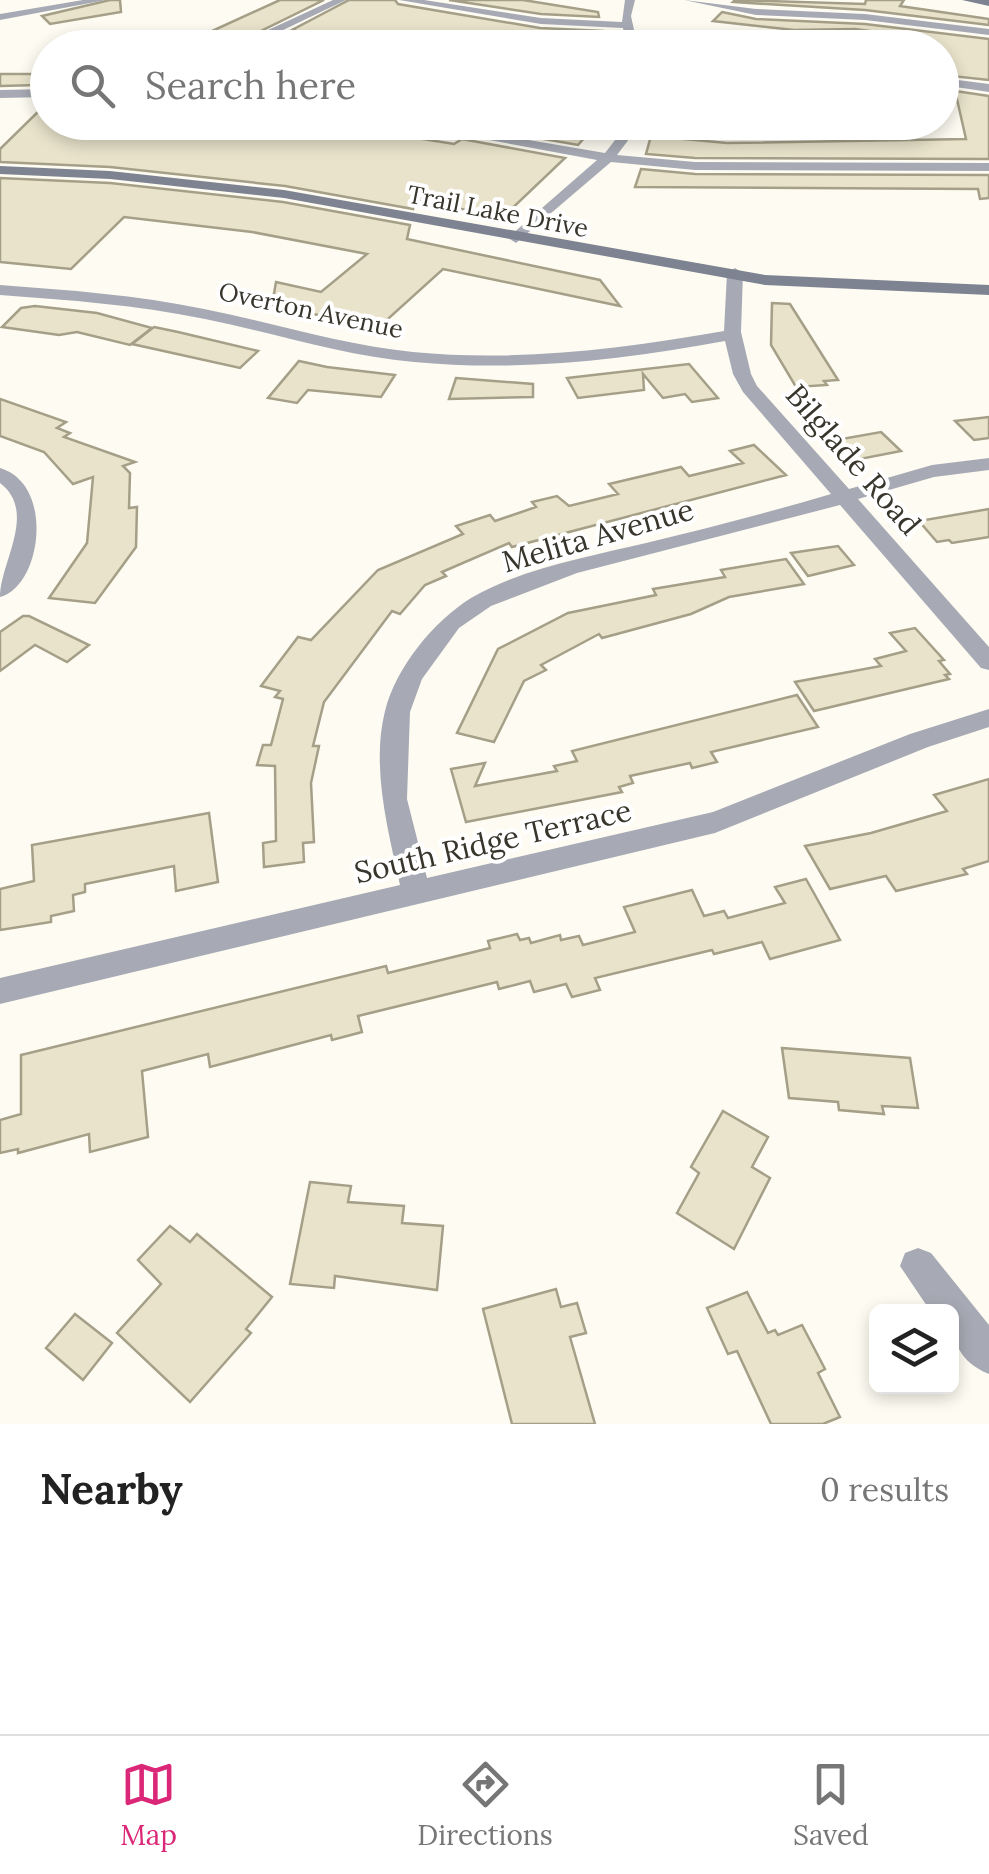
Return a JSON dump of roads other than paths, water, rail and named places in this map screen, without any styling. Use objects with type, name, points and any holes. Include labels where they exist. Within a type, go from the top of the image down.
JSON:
[{"type":"street","points":[[10,3],[6,17],[101,0]]},
{"type":"street","points":[[274,30],[341,0]]},
{"type":"street","points":[[404,0],[541,21],[628,25]]},
{"type":"street","points":[[629,30],[630,0]]},
{"type":"street","points":[[689,0],[756,12],[865,16],[989,32]]},
{"type":"street","points":[[968,0],[989,2]]},
{"type":"street","points":[[959,84],[989,88]]},
{"type":"street","points":[[0,94],[30,93]]},
{"type":"street","points":[[503,140],[608,158],[695,166],[989,167]]},
{"type":"street","points":[[516,238],[608,158],[622,140]]},
{"type":"street","name":"Trail Lake Drive","points":[[0,170],[110,175],[284,194],[516,238],[805,283],[989,290]]},
{"type":"street","name":"Bilglade Road","points":[[735,273],[730,335],[740,372],[750,388],[989,662]]},
{"type":"street","name":"Overton Avenue","points":[[0,290],[182,310],[352,348],[460,360],[577,358],[730,335]]},
{"type":"street","name":"Melita Avenue","points":[[416,893],[394,799],[397,712],[411,677],[451,623],[483,600],[570,568],[849,498],[932,470],[989,464]]},
{"type":"street","points":[[0,474],[13,480],[24,495],[28,515],[23,548],[0,590]]},
{"type":"street","name":"South Ridge Terrace","points":[[0,991],[715,822],[792,795],[908,742],[989,718]]},
{"type":"street","points":[[918,1266],[989,1355]]}]
